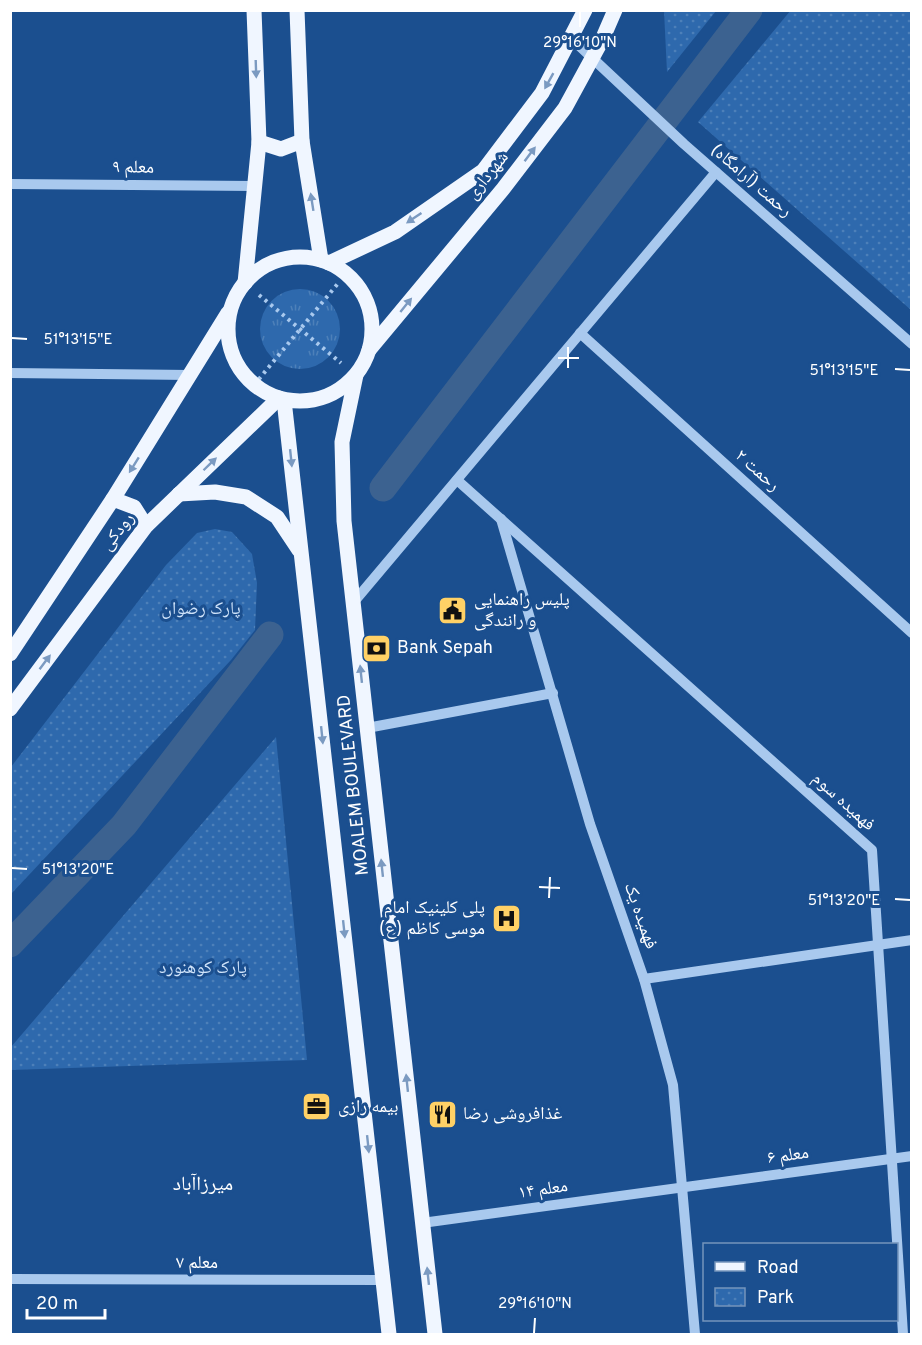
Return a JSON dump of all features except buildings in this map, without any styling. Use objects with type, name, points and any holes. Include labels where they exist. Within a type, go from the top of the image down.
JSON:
[{"type":"main road","points":[[244,283],[259,142],[254,10]]},
{"type":"main road","points":[[297,10],[302,141],[325,262]]},
{"type":"main road","name":"شهرداری","points":[[325,262],[395,231],[483,171],[542,93],[585,10]]},
{"type":"main road","name":"شهرداری","points":[[369,350],[510,180],[565,108],[615,10]]},
{"type":"main road","points":[[259,142],[281,149],[292,147],[302,141]]},
{"type":"main road","points":[[231,308],[228,329],[231,350],[240,370],[254,385],[282,399],[304,402],[324,398],[341,389],[356,375],[369,350],[372,330],[369,308],[360,290],[346,274],[325,262],[300,257],[279,260],[260,269],[244,283]]},
{"type":"main road","name":"رودکی","points":[[10,654],[113,499],[231,308],[244,283]]},
{"type":"main road","name":"MOALEM BOULEVARD","points":[[356,375],[342,442],[344,520],[435,1335]]},
{"type":"main road","name":"رودکی","points":[[10,709],[146,526],[282,399]]},
{"type":"main road","name":"MOALEM BOULEVARD","points":[[282,399],[302,554],[389,1335]]},
{"type":"main road","points":[[179,494],[215,492],[246,497],[277,517],[302,554]]},
{"type":"main road","points":[[113,499],[134,507],[146,526]]},
{"type":"street","name":"رحمت (آرامگاه)","points":[[572,39],[684,144],[912,344]]},
{"type":"street","points":[[353,603],[716,172]]},
{"type":"street","name":"معلم ۹","points":[[10,184],[254,186]]},
{"type":"street","name":"رحمت ۲","points":[[580,333],[912,633]]},
{"type":"street","points":[[10,373],[190,375]]},
{"type":"street","name":"فهمیده سوم","points":[[457,480],[872,850],[897,1243]]},
{"type":"street","name":"فهمیده یک","points":[[501,519],[590,824],[644,979],[674,1084],[695,1335]]},
{"type":"street","points":[[367,728],[553,693]]},
{"type":"street","points":[[644,979],[912,940]]},
{"type":"street","name":"معلم ۶","points":[[668,1189],[912,1156]]},
{"type":"street","name":"معلم ۱۴","points":[[422,1223],[668,1189]]},
{"type":"street","name":"فهمیده سوم","points":[[898,1255],[903,1335]]},
{"type":"street","name":"معلم ۷","points":[[10,1279],[383,1280]]},
{"type":"path","points":[[254,385],[346,274]]},
{"type":"path","points":[[244,283],[356,375]]},
{"type":"green space","points":[[791,10],[911,11],[911,310],[698,122]]},
{"type":"green space","points":[[664,11],[716,11],[667,72]]},
{"type":"green space","points":[[300,289],[315,292],[328,301],[337,314],[340,329],[337,344],[328,357],[315,366],[300,369],[285,366],[272,357],[263,344],[260,329],[263,314],[272,301],[285,292]]},
{"type":"green space","name":"پارک رضوان","points":[[215,529],[232,532],[252,554],[257,583],[255,630],[231,660],[11,894],[11,767],[166,565],[197,533]]},
{"type":"green space","name":"پارک کوهنورد","points":[[276,737],[307,1060],[11,1070],[11,1047]]},
{"type":"waterway","points":[[383,488],[749,10]]},
{"type":"waterway","points":[[10,944],[124,825],[270,635]]},
{"type":"place","name":"پلیس راهنمایی و رانندگی","points":[[453,610]]},
{"type":"place","name":"Bank Sepah","points":[[376,648]]},
{"type":"place","name":"پلی کلینیک امام موسی کاظم (ع)","points":[[506,918]]},
{"type":"place","name":"بیمه رازی","points":[[317,1107]]},
{"type":"place","name":"غذافروشی رضا","points":[[442,1114]]},
{"type":"district","name":"میرزاآباد","points":[[203,1185]]}]
